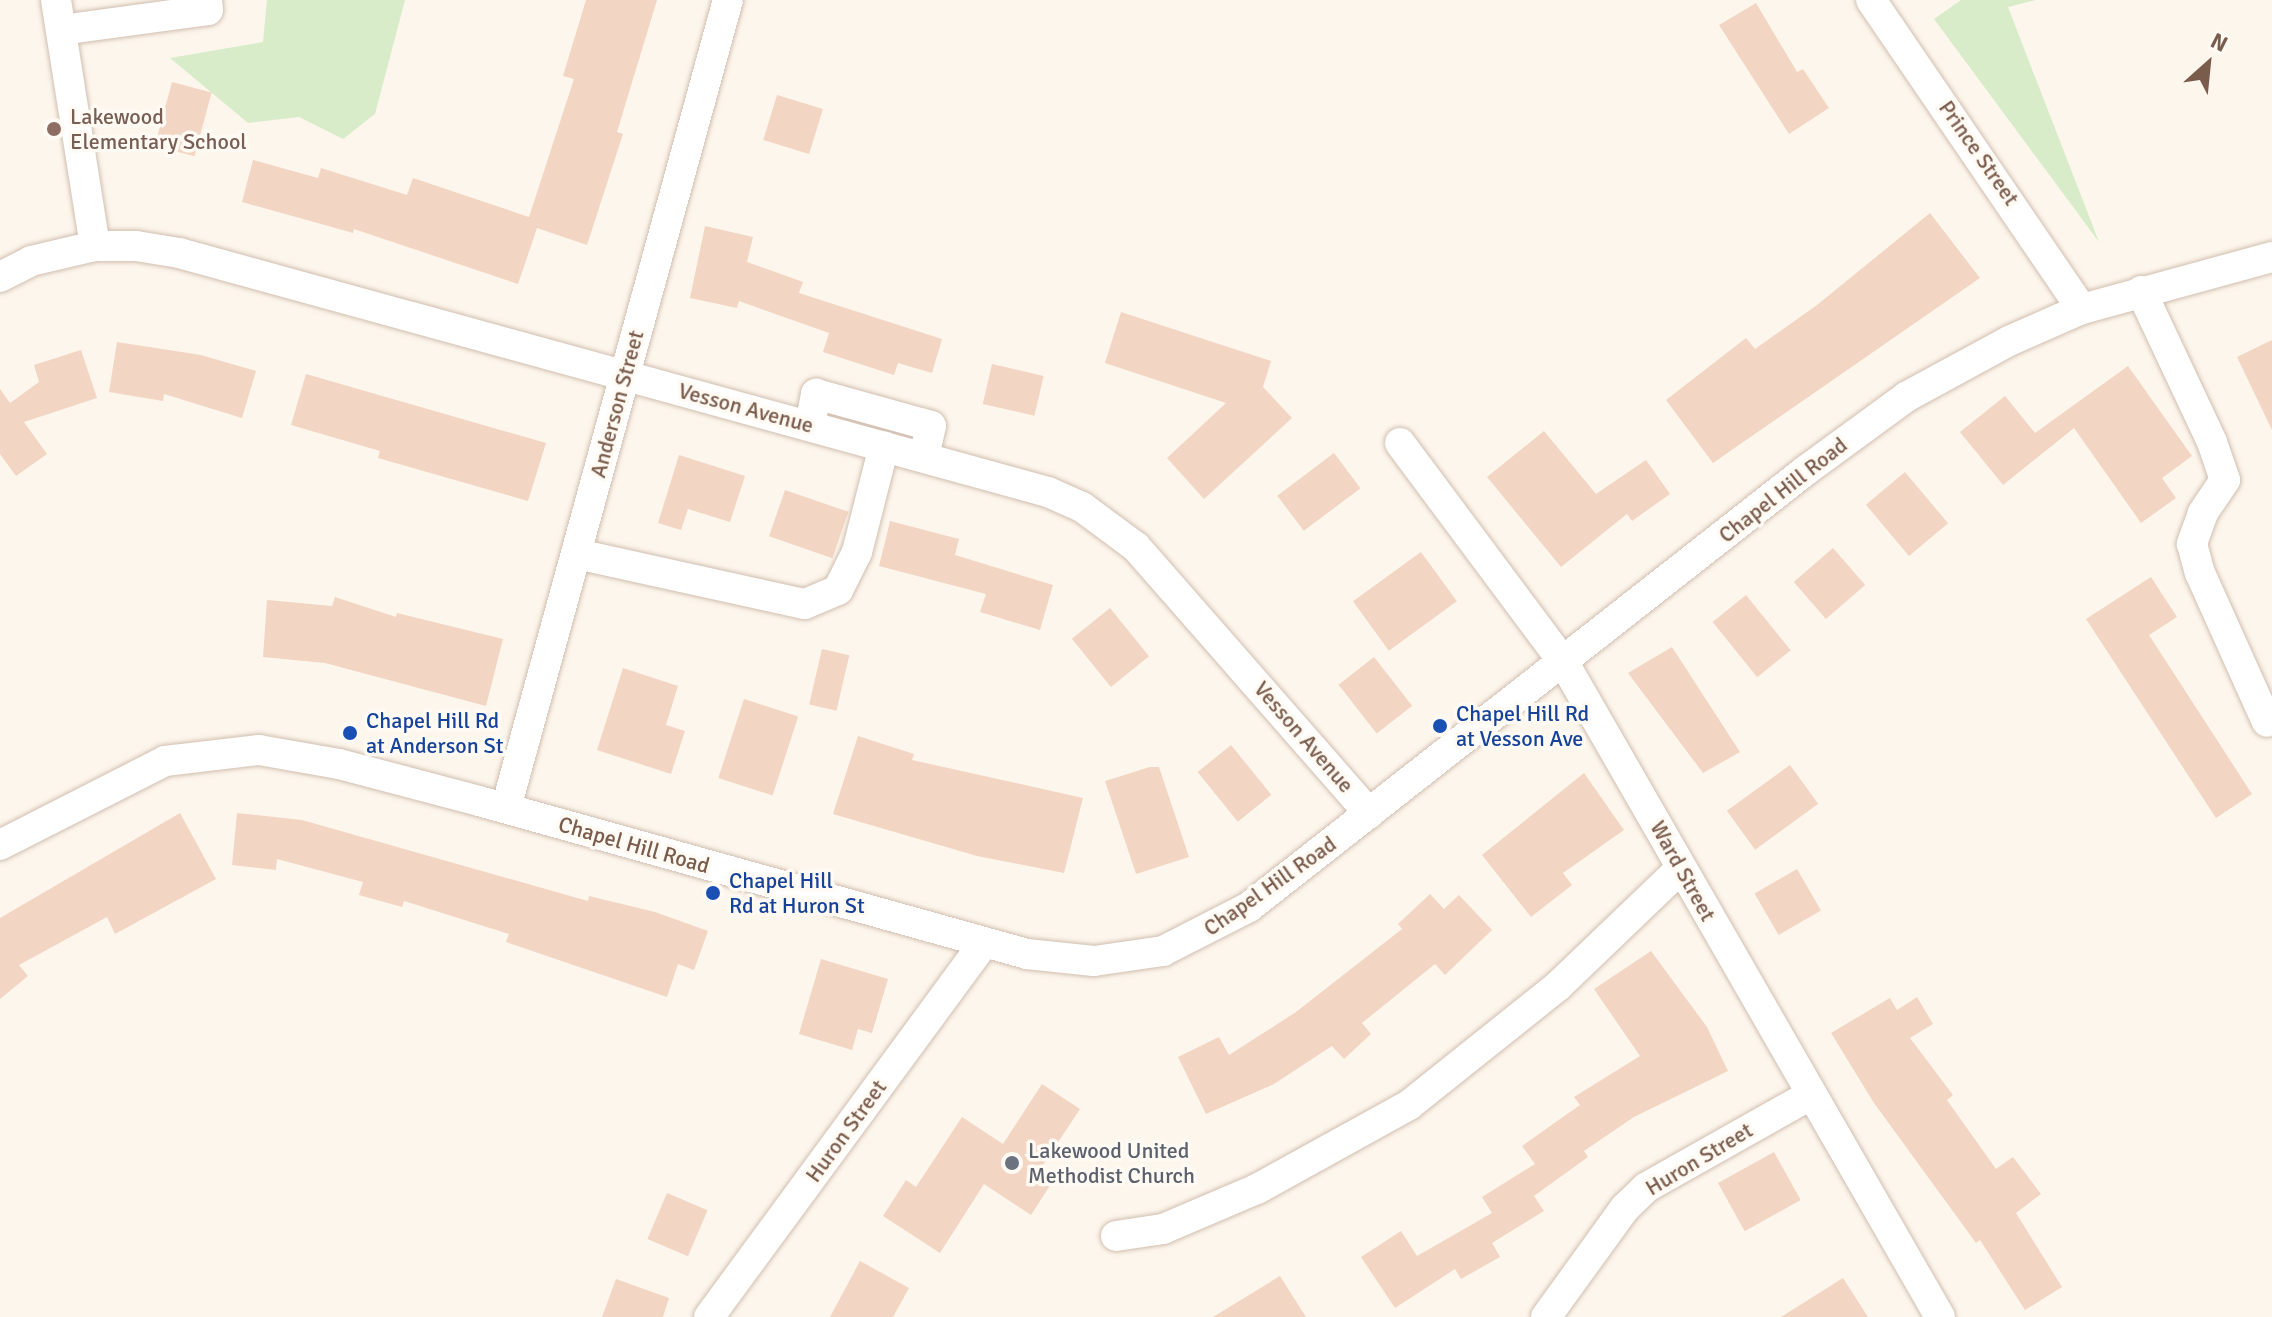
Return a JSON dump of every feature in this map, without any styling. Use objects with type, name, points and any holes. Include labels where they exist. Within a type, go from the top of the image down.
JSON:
[{"type":"street","points":[[95,246],[58,15],[208,10],[207,0]]},
{"type":"street","name":"Anderson Street","points":[[506,808],[728,0]]},
{"type":"street","name":"Prince Street","points":[[1871,0],[2037,236],[2082,309]]},
{"type":"street","name":"Vesson Avenue","points":[[0,277],[31,261],[95,246],[136,246],[179,253],[1038,488],[1110,525],[1153,564],[1369,813]]},
{"type":"street","name":"Chapel Hill Road","points":[[0,845],[138,771],[189,754],[226,750],[292,753],[506,808],[983,944],[1060,960],[1094,961],[1163,951],[1249,907],[1805,471],[1906,397],[2082,309],[2272,257]]},
{"type":"street","points":[[2141,291],[2212,442],[2225,480],[2203,513],[2192,544],[2200,573],[2267,722]]},
{"type":"street","points":[[810,425],[816,394],[931,426],[924,457]]},
{"type":"street","name":"Ward Street","points":[[1400,443],[1564,663],[1940,1317]]},
{"type":"street","points":[[577,554],[805,604],[838,590],[857,552],[884,446]]},
{"type":"street","points":[[1116,1236],[1163,1229],[1257,1189],[1409,1105],[1558,986],[1681,868]]},
{"type":"street","name":"Huron Street","points":[[709,1317],[983,944]]},
{"type":"street","name":"Huron Street","points":[[1546,1317],[1625,1208],[1647,1187],[1810,1095]]},
{"type":"green space","points":[[267,0],[405,0],[375,114],[343,139],[299,117],[248,123],[170,58],[263,42]]},
{"type":"green space","points":[[1961,0],[2036,0],[2008,7],[2099,242],[1934,19]]},
{"type":"building","points":[[586,0],[657,0],[617,132],[623,134],[587,245],[537,228],[518,284],[354,229],[353,233],[242,202],[253,160],[318,178],[321,168],[407,195],[413,178],[529,217],[574,79],[563,76]]},
{"type":"building","points":[[1756,3],[1797,72],[1803,69],[1829,108],[1789,134],[1719,25]]},
{"type":"building","points":[[172,82],[212,93],[195,156],[155,146]]},
{"type":"building","points":[[777,95],[823,109],[809,154],[763,140]]},
{"type":"building","points":[[1930,213],[1980,278],[1713,463],[1666,400],[1746,338],[1755,349],[1817,305]]},
{"type":"building","points":[[705,226],[753,237],[747,262],[803,282],[799,293],[942,339],[932,373],[898,363],[894,375],[823,352],[829,333],[739,301],[737,308],[690,298]]},
{"type":"building","points":[[1121,312],[1271,361],[1263,387],[1292,418],[1204,499],[1167,458],[1226,403],[1105,363]]},
{"type":"building","points":[[2272,340],[2272,430],[2237,357]]},
{"type":"building","points":[[117,342],[201,355],[256,371],[242,418],[164,394],[163,401],[109,392]]},
{"type":"building","points":[[81,350],[97,398],[24,422],[47,454],[16,476],[0,454],[0,389],[10,403],[39,382],[34,365]]},
{"type":"building","points":[[992,364],[1044,376],[1034,416],[983,404]]},
{"type":"building","points":[[2128,366],[2192,456],[2162,478],[2176,498],[2141,523],[2074,428],[2003,485],[1960,432],[2005,396],[2035,433]]},
{"type":"building","points":[[306,374],[546,443],[528,501],[378,458],[380,451],[291,425]]},
{"type":"building","points":[[1544,431],[1596,494],[1646,460],[1670,494],[1632,521],[1627,514],[1561,567],[1487,477]]},
{"type":"building","points":[[1334,453],[1360,488],[1304,531],[1277,496]]},
{"type":"building","points":[[679,455],[745,476],[730,522],[688,509],[681,530],[658,523]]},
{"type":"building","points":[[1905,472],[1948,523],[1909,556],[1866,505]]},
{"type":"building","points":[[785,490],[848,512],[832,558],[769,536]]},
{"type":"building","points":[[890,521],[959,539],[955,555],[1053,585],[1040,630],[980,612],[986,594],[879,566]]},
{"type":"building","points":[[1833,548],[1865,585],[1826,619],[1794,582]]},
{"type":"building","points":[[1421,552],[1457,601],[1389,651],[1353,601]]},
{"type":"building","points":[[2151,577],[2177,617],[2149,635],[2252,794],[2216,818],[2086,619]]},
{"type":"building","points":[[1746,595],[1791,650],[1757,677],[1713,622]]},
{"type":"building","points":[[335,597],[396,617],[397,613],[503,639],[486,706],[325,663],[263,657],[267,600],[332,606]]},
{"type":"building","points":[[1110,608],[1149,656],[1111,687],[1072,639]]},
{"type":"building","points":[[1672,647],[1740,752],[1703,773],[1628,673]]},
{"type":"building","points":[[822,649],[849,655],[836,711],[809,705]]},
{"type":"building","points":[[1374,657],[1412,706],[1377,734],[1339,685]]},
{"type":"building","points":[[623,668],[678,686],[666,725],[685,731],[671,774],[597,750]]},
{"type":"building","points":[[744,699],[798,717],[773,796],[718,778]]},
{"type":"building","points":[[858,736],[914,754],[912,760],[1083,798],[1064,873],[977,856],[833,814]]},
{"type":"building","points":[[1231,745],[1271,795],[1238,822],[1198,772]]},
{"type":"building","points":[[1790,765],[1818,804],[1755,850],[1727,811]]},
{"type":"building","points":[[1159,767],[1189,857],[1136,874],[1105,781]]},
{"type":"building","points":[[1584,773],[1624,830],[1563,873],[1572,885],[1531,917],[1482,855]]},
{"type":"building","points":[[180,813],[216,879],[115,934],[107,917],[19,965],[28,976],[0,999],[0,918]]},
{"type":"building","points":[[237,813],[302,820],[588,901],[589,896],[655,912],[708,931],[694,970],[678,964],[667,997],[506,942],[509,934],[404,901],[402,907],[359,895],[363,882],[277,859],[276,870],[232,865]]},
{"type":"building","points":[[1797,869],[1821,911],[1779,935],[1755,894]]},
{"type":"building","points":[[1430,894],[1444,909],[1459,895],[1492,930],[1445,975],[1435,964],[1362,1023],[1371,1034],[1344,1059],[1332,1046],[1274,1084],[1206,1114],[1178,1057],[1219,1037],[1229,1055],[1296,1012],[1402,929],[1398,924]]},
{"type":"building","points":[[1651,951],[1707,1027],[1728,1071],[1634,1117],[1584,1151],[1588,1157],[1534,1196],[1544,1211],[1492,1243],[1500,1257],[1461,1279],[1455,1269],[1395,1308],[1361,1257],[1401,1231],[1417,1256],[1492,1213],[1482,1197],[1535,1164],[1522,1146],[1580,1105],[1574,1097],[1640,1056],[1594,989]]},
{"type":"building","points":[[821,959],[888,979],[872,1033],[858,1029],[852,1050],[799,1034]]},
{"type":"building","points":[[1917,997],[1933,1024],[1910,1038],[1953,1095],[1947,1100],[1996,1169],[2013,1157],[2041,1194],[2016,1213],[2062,1287],[2025,1310],[1980,1240],[1976,1243],[1874,1103],[1831,1033],[1890,998],[1897,1010]]},
{"type":"building","points":[[1042,1084],[1080,1109],[1039,1171],[1053,1181],[1031,1215],[984,1184],[940,1253],[883,1216],[906,1180],[916,1187],[962,1117],[1003,1144]]},
{"type":"building","points":[[1774,1152],[1801,1200],[1745,1231],[1718,1183]]},
{"type":"building","points":[[667,1193],[708,1210],[688,1256],[647,1239]]},
{"type":"building","points":[[860,1261],[909,1288],[893,1317],[830,1317]]},
{"type":"building","points":[[1280,1276],[1306,1317],[1213,1317]]},
{"type":"building","points":[[1843,1278],[1868,1317],[1781,1317]]},
{"type":"building","points":[[616,1279],[669,1298],[663,1317],[602,1317]]},
{"type":"place","name":"Lakewood Elementary School","points":[[54,129]]},
{"type":"place","name":"Chapel Hill Rd at Vesson Ave","points":[[1440,726]]},
{"type":"place","name":"Chapel Hill Rd at Anderson St","points":[[350,733]]},
{"type":"place","name":"Chapel Hill Rd at Huron St","points":[[713,893]]},
{"type":"place","name":"Lakewood United Methodist Church","points":[[1012,1163]]}]
